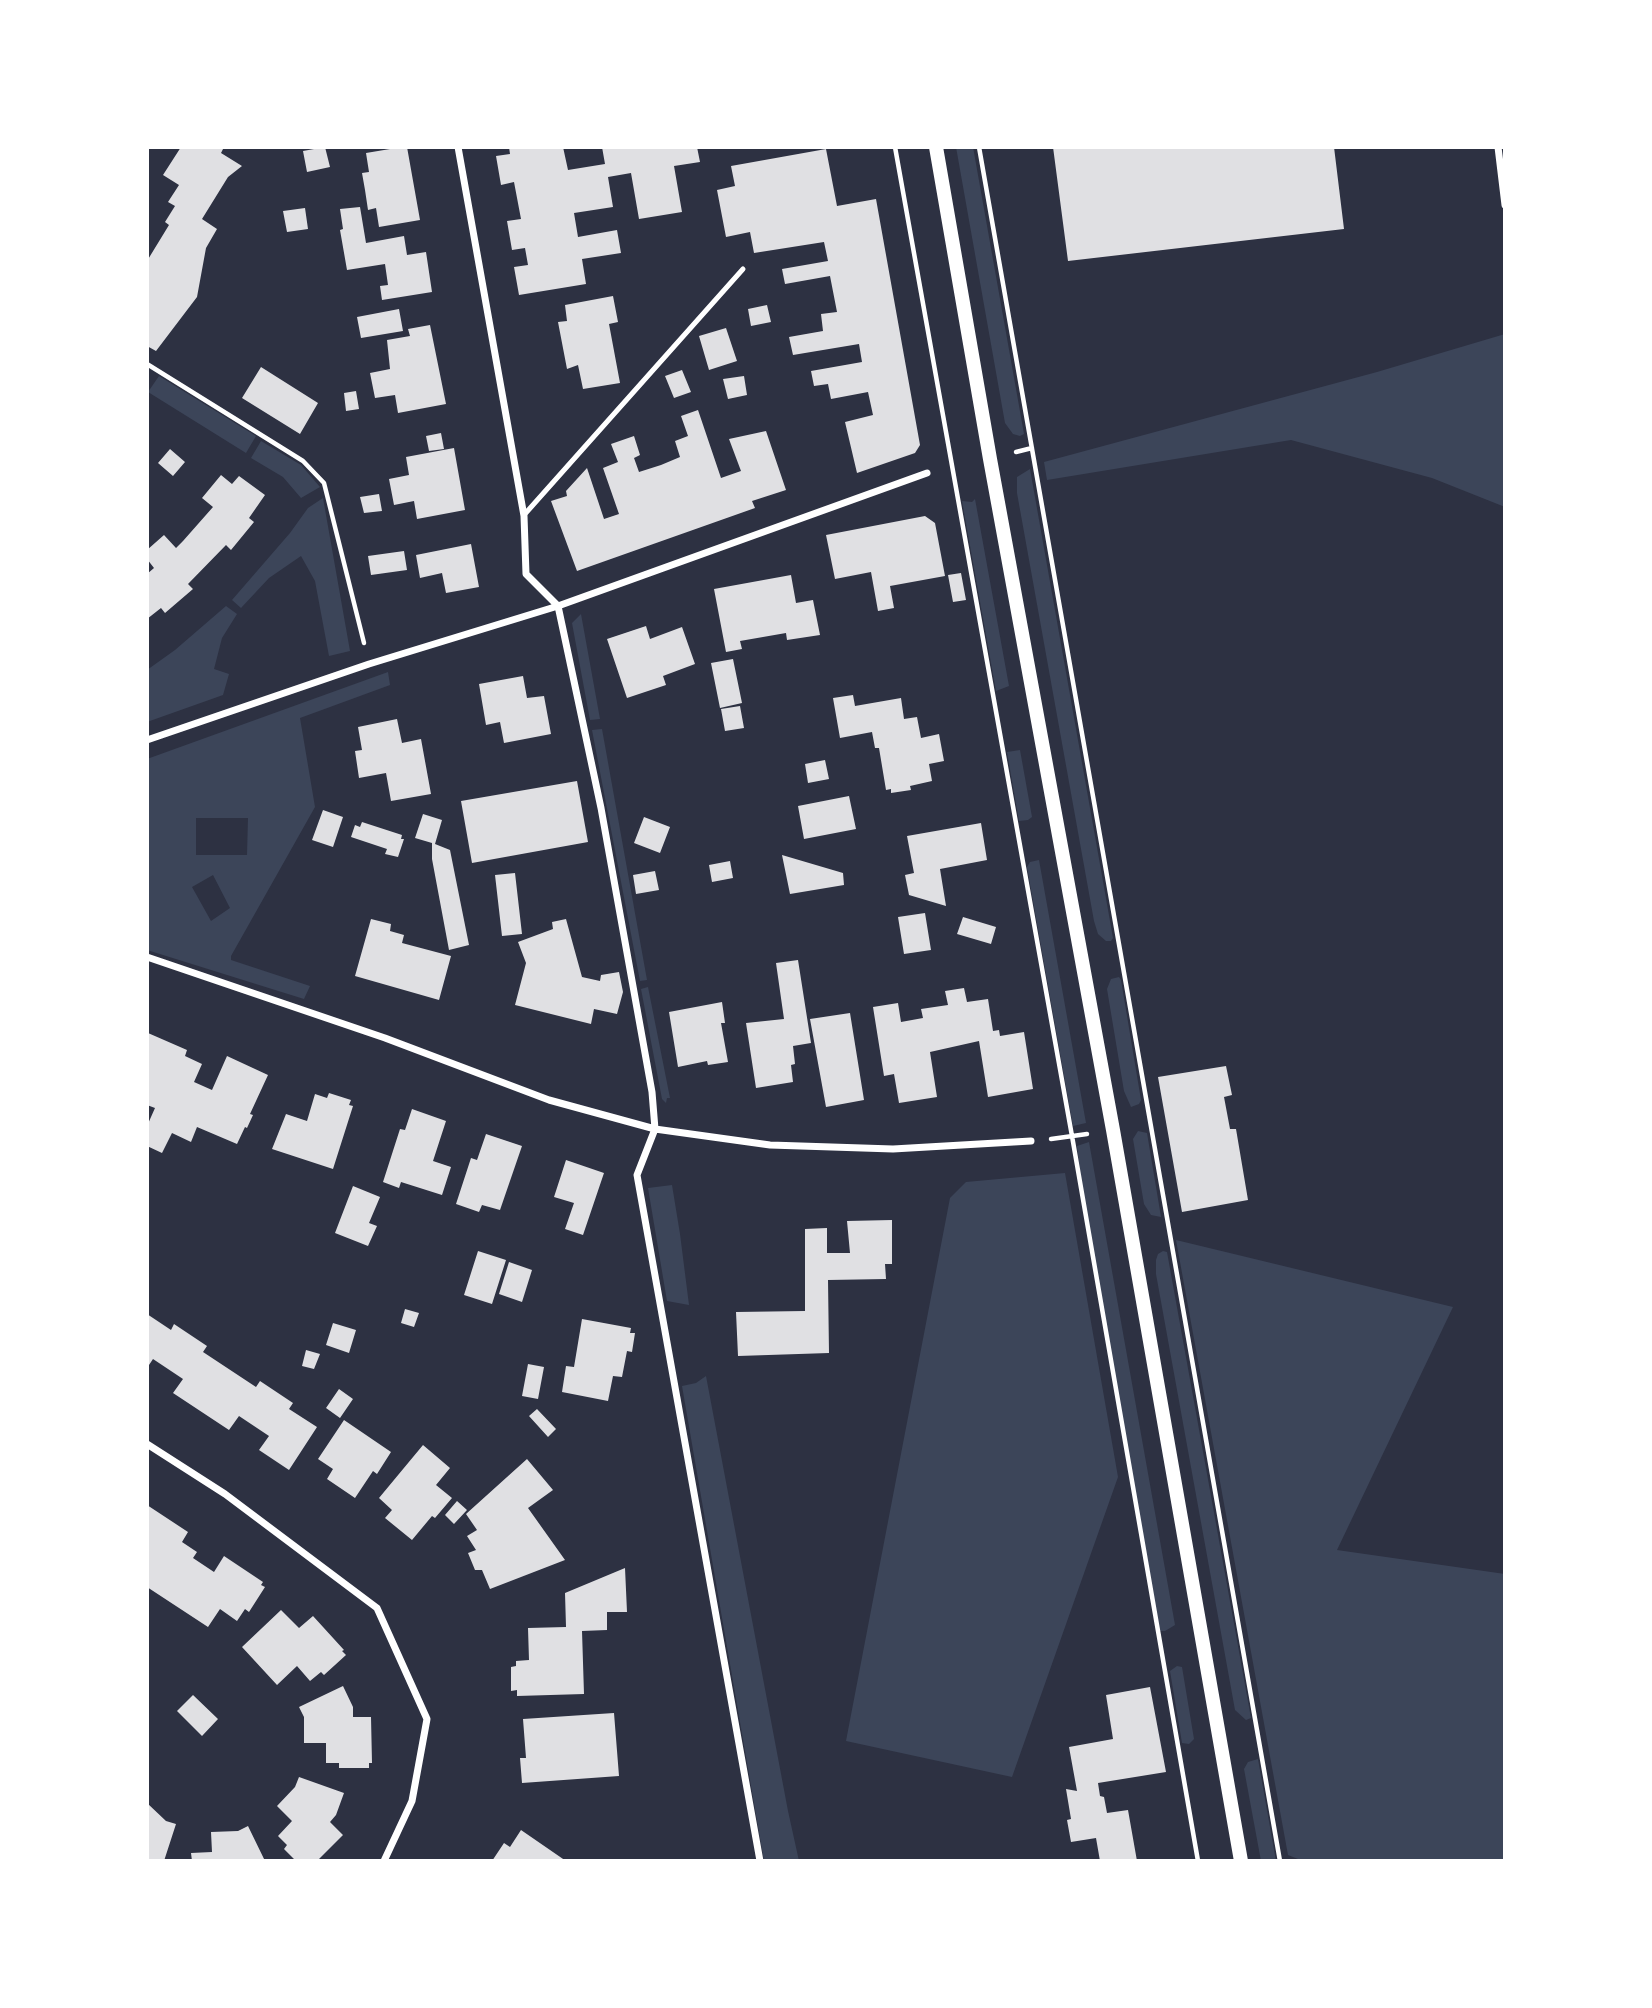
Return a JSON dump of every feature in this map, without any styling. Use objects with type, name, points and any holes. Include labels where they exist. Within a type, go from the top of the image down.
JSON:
[{"type":"main road","points":[[936,147],[1241,1861]]},
{"type":"street","points":[[458,147],[524,516],[526,574],[558,606],[601,808],[652,1092],[655,1129],[637,1175],[760,1861]]},
{"type":"street","points":[[1498,147],[1505,205]]},
{"type":"street","points":[[147,740],[369,664],[558,606],[927,473]]},
{"type":"street","points":[[147,957],[385,1038],[548,1100],[655,1129],[770,1145],[893,1149],[1031,1141]]},
{"type":"street","points":[[147,1444],[225,1494],[377,1608],[427,1719],[412,1801],[384,1861]]},
{"type":"lane","points":[[524,516],[743,270]]},
{"type":"path","points":[[895,147],[1077,1163],[1198,1861]]},
{"type":"path","points":[[979,147],[1280,1861]]},
{"type":"path","points":[[147,364],[303,461],[324,483],[369,664]]},
{"type":"path","points":[[927,473],[953,472],[990,459]]},
{"type":"shaded area","points":[[956,147],[973,147],[1024,434],[1020,436],[1013,434],[1005,423]]},
{"type":"shaded area","points":[[1505,334],[1505,507],[1432,478],[1291,440],[1047,480],[1044,462],[1377,372]]},
{"type":"shaded area","points":[[159,376],[256,436],[246,453],[148,392]]},
{"type":"shaded area","points":[[261,441],[301,465],[320,487],[301,498],[283,477],[251,458]]},
{"type":"shaded area","points":[[1030,469],[1113,938],[1111,941],[1106,941],[1098,934],[1094,921],[1017,493],[1017,477]]},
{"type":"shaded area","points":[[323,498],[350,651],[329,656],[315,581],[301,556],[269,578],[241,608],[232,600],[308,508]]},
{"type":"shaded area","points":[[975,499],[1009,686],[996,691],[962,501],[972,502]]},
{"type":"shaded area","points":[[226,606],[237,614],[222,638],[214,669],[229,674],[223,695],[147,722],[147,670]]},
{"type":"shaded area","points":[[581,614],[600,719],[590,720],[572,623]]},
{"type":"shaded area","points":[[388,672],[390,685],[300,718],[315,807],[231,956],[231,960],[310,986],[304,999],[147,950],[147,759]],"holes":[[[196,818],[248,818],[247,855],[196,855]],[[213,875],[230,908],[211,921],[192,887]]]},
{"type":"shaded area","points":[[602,729],[647,980],[640,981],[592,730]]},
{"type":"shaded area","points":[[1020,750],[1032,817],[1019,821],[1007,752]]},
{"type":"shaded area","points":[[1039,860],[1086,1123],[1073,1126],[1027,867],[1030,862]]},
{"type":"shaded area","points":[[1119,977],[1141,1100],[1139,1104],[1131,1107],[1124,1091],[1107,989],[1111,979]]},
{"type":"shaded area","points":[[648,987],[670,1098],[667,1098],[666,1103],[662,1099],[641,989]]},
{"type":"shaded area","points":[[1138,1131],[1147,1133],[1161,1217],[1151,1215],[1144,1204],[1133,1139]]},
{"type":"shaded area","points":[[1089,1142],[1175,1625],[1165,1631],[1160,1631],[1083,1195],[1077,1146]]},
{"type":"shaded area","points":[[1065,1173],[1118,1477],[1012,1777],[846,1741],[950,1198],[966,1182]]},
{"type":"shaded area","points":[[672,1185],[689,1305],[667,1301],[648,1188]]},
{"type":"shaded area","points":[[1176,1240],[1453,1307],[1337,1550],[1505,1574],[1505,1861],[1303,1861],[1288,1855]]},
{"type":"shaded area","points":[[1167,1252],[1251,1718],[1246,1720],[1235,1710],[1156,1274],[1156,1260],[1158,1254]]},
{"type":"shaded area","points":[[706,1376],[799,1861],[764,1861],[682,1386],[696,1383]]},
{"type":"shaded area","points":[[1177,1666],[1182,1667],[1194,1739],[1189,1744],[1182,1743],[1170,1671]]},
{"type":"shaded area","points":[[1258,1759],[1276,1861],[1261,1861],[1244,1769],[1248,1762]]},
{"type":"building","points":[[181,147],[224,147],[221,153],[242,166],[228,177],[202,219],[217,229],[206,248],[197,297],[156,351],[147,346],[147,261],[169,225],[165,222],[175,206],[168,202],[179,185],[163,175]]},
{"type":"building","points":[[325,147],[330,167],[307,172],[303,151]]},
{"type":"building","points":[[407,147],[420,220],[379,227],[376,208],[368,210],[362,173],[369,172],[366,153]]},
{"type":"building","points":[[509,147],[563,147],[568,170],[605,164],[602,147],[697,147],[700,162],[674,166],[682,212],[639,219],[631,173],[608,177],[613,207],[574,213],[578,237],[617,230],[621,253],[582,259],[586,284],[519,295],[514,267],[528,265],[525,248],[512,250],[507,221],[521,219],[514,182],[501,185],[496,156],[510,154]]},
{"type":"building","points":[[1053,147],[1334,147],[1344,229],[1068,261]]},
{"type":"building","points":[[826,149],[837,206],[876,199],[920,445],[915,453],[857,473],[845,422],[873,415],[868,392],[831,399],[828,384],[814,386],[811,371],[862,362],[859,344],[793,355],[789,337],[823,331],[821,314],[837,312],[830,276],[785,284],[782,269],[828,261],[824,242],[754,253],[750,232],[726,237],[717,190],[735,186],[731,166]]},
{"type":"building","points":[[360,207],[366,243],[404,236],[407,255],[426,252],[432,292],[382,300],[380,286],[388,285],[385,264],[347,270],[340,230],[343,229],[340,209]]},
{"type":"building","points":[[305,208],[308,229],[287,232],[283,211]]},
{"type":"building","points":[[613,296],[618,322],[609,324],[620,383],[583,389],[578,365],[567,369],[558,322],[567,321],[565,305]]},
{"type":"building","points":[[767,305],[771,322],[751,326],[748,309]]},
{"type":"building","points":[[399,309],[403,331],[361,338],[357,317]]},
{"type":"building","points":[[430,325],[446,404],[398,413],[395,395],[375,398],[370,373],[390,369],[387,340],[410,336],[408,329]]},
{"type":"building","points":[[726,328],[737,361],[709,370],[699,336]]},
{"type":"building","points":[[261,367],[318,403],[300,434],[242,398]]},
{"type":"building","points":[[682,370],[691,392],[674,398],[665,376]]},
{"type":"building","points":[[744,376],[747,395],[728,399],[723,379]]},
{"type":"building","points":[[356,391],[359,409],[346,411],[344,393]]},
{"type":"building","points":[[698,410],[721,478],[741,471],[729,439],[766,431],[786,490],[752,501],[755,508],[577,571],[551,501],[567,496],[566,491],[587,468],[604,519],[619,514],[603,468],[618,462],[611,444],[634,436],[640,455],[634,458],[639,472],[661,465],[680,457],[675,441],[688,436],[681,416]]},
{"type":"building","points":[[441,433],[444,449],[429,451],[426,436]]},
{"type":"building","points":[[454,448],[465,510],[417,519],[414,501],[394,505],[389,479],[409,475],[406,457]]},
{"type":"building","points":[[170,449],[185,462],[173,476],[158,463]]},
{"type":"building","points":[[221,475],[232,484],[239,476],[265,495],[249,518],[254,522],[231,550],[226,545],[188,584],[193,589],[165,613],[161,608],[147,619],[147,574],[154,568],[147,559],[147,550],[164,535],[176,548],[183,541],[213,507],[202,498]]},
{"type":"building","points":[[379,494],[382,511],[364,513],[360,497]]},
{"type":"building","points":[[925,516],[935,523],[945,576],[890,586],[894,608],[878,611],[871,572],[835,579],[826,535]]},
{"type":"building","points":[[471,544],[479,587],[446,593],[442,573],[420,578],[416,555]]},
{"type":"building","points":[[404,551],[407,570],[371,575],[368,556]]},
{"type":"building","points":[[961,573],[966,600],[953,602],[948,575]]},
{"type":"building","points":[[791,575],[796,603],[813,600],[820,635],[787,640],[786,633],[740,641],[742,649],[726,652],[714,589]]},
{"type":"building","points":[[646,626],[650,639],[682,627],[695,664],[663,676],[666,685],[627,698],[607,639]]},
{"type":"building","points":[[733,659],[742,703],[720,708],[711,663]]},
{"type":"building","points":[[523,676],[527,698],[544,696],[551,734],[504,743],[500,722],[486,725],[479,684]]},
{"type":"building","points":[[853,695],[855,706],[901,698],[904,719],[917,717],[921,738],[939,734],[944,761],[929,764],[932,781],[910,786],[911,790],[891,793],[891,789],[886,790],[879,748],[875,748],[872,732],[840,738],[833,698]]},
{"type":"building","points":[[740,706],[744,728],[725,731],[721,709]]},
{"type":"building","points":[[397,719],[402,743],[421,739],[431,794],[391,801],[386,773],[359,778],[355,751],[362,750],[358,727]]},
{"type":"building","points":[[825,760],[829,779],[808,783],[805,764]]},
{"type":"building","points":[[577,781],[588,842],[472,863],[461,801]]},
{"type":"building","points":[[849,796],[856,829],[804,839],[798,806]]},
{"type":"building","points":[[323,810],[343,817],[333,847],[312,840]]},
{"type":"building","points":[[423,814],[442,820],[435,844],[450,850],[469,945],[449,950],[432,859],[432,843],[415,838]]},
{"type":"building","points":[[644,817],[670,827],[660,853],[634,843]]},
{"type":"building","points":[[362,822],[402,835],[401,839],[404,839],[398,857],[385,854],[387,849],[351,837],[355,825],[360,827]]},
{"type":"building","points":[[981,823],[987,860],[940,869],[946,906],[909,895],[905,875],[914,873],[907,836]]},
{"type":"building","points":[[782,855],[843,873],[844,885],[790,894]]},
{"type":"building","points":[[730,861],[733,878],[712,882],[709,865]]},
{"type":"building","points":[[655,871],[659,890],[636,894],[633,875]]},
{"type":"building","points":[[515,873],[522,934],[502,936],[495,875]]},
{"type":"building","points":[[925,913],[931,950],[904,954],[898,917]]},
{"type":"building","points":[[963,917],[996,927],[991,944],[957,934]]},
{"type":"building","points":[[371,919],[391,924],[390,931],[404,935],[402,943],[451,956],[439,1000],[355,976]]},
{"type":"building","points":[[566,919],[582,977],[600,981],[601,975],[619,972],[623,992],[617,1014],[594,1009],[591,1024],[515,1005],[526,963],[518,942],[553,929],[552,922]]},
{"type":"building","points":[[798,960],[811,1043],[793,1046],[793,1082],[756,1088],[746,1023],[784,1019],[776,963]]},
{"type":"building","points":[[964,988],[967,1002],[988,999],[993,1031],[999,1030],[1000,1036],[1024,1032],[1033,1089],[988,1097],[979,1041],[930,1052],[937,1097],[899,1103],[894,1074],[884,1076],[873,1007],[898,1003],[901,1022],[923,1018],[921,1009],[948,1005],[945,991]]},
{"type":"building","points":[[722,1002],[725,1023],[721,1023],[728,1062],[708,1065],[707,1061],[678,1067],[669,1012]]},
{"type":"building","points":[[850,1013],[864,1100],[826,1107],[810,1019]]},
{"type":"building","points":[[148,1033],[187,1050],[185,1056],[202,1064],[194,1082],[212,1090],[227,1056],[268,1075],[250,1114],[253,1115],[237,1144],[197,1127],[191,1142],[172,1133],[162,1153],[147,1146],[147,1126],[155,1108],[147,1105]]},
{"type":"building","points":[[1226,1066],[1232,1095],[1224,1097],[1230,1129],[1236,1129],[1248,1200],[1182,1212],[1158,1077]]},
{"type":"building","points":[[329,1093],[351,1100],[349,1105],[353,1106],[333,1169],[272,1149],[286,1114],[307,1121],[315,1094],[327,1098]]},
{"type":"building","points":[[412,1109],[446,1121],[433,1161],[451,1167],[442,1195],[401,1182],[399,1188],[383,1182],[400,1129],[405,1130]]},
{"type":"building","points":[[486,1134],[522,1146],[500,1210],[482,1205],[479,1212],[456,1204],[471,1158],[477,1160]]},
{"type":"building","points":[[566,1160],[604,1173],[583,1235],[565,1229],[574,1203],[554,1197]]},
{"type":"building","points":[[353,1186],[380,1197],[369,1223],[377,1226],[368,1246],[335,1233]]},
{"type":"building","points":[[892,1220],[892,1264],[885,1264],[886,1279],[828,1280],[829,1353],[738,1356],[736,1312],[805,1311],[805,1229],[827,1228],[827,1253],[850,1253],[847,1221]]},
{"type":"building","points":[[478,1251],[506,1260],[492,1304],[464,1295]]},
{"type":"building","points":[[509,1262],[532,1270],[522,1302],[499,1294]]},
{"type":"building","points":[[405,1309],[419,1313],[414,1327],[401,1323]]},
{"type":"building","points":[[147,1314],[171,1330],[174,1324],[207,1346],[203,1352],[256,1387],[260,1381],[293,1403],[289,1409],[317,1427],[289,1470],[259,1450],[269,1436],[239,1416],[229,1430],[173,1393],[183,1379],[153,1359],[147,1368]]},
{"type":"building","points":[[582,1319],[631,1328],[630,1333],[635,1333],[632,1352],[627,1351],[622,1377],[613,1376],[608,1401],[562,1392],[566,1366],[574,1367]]},
{"type":"building","points":[[333,1323],[356,1330],[349,1353],[326,1345]]},
{"type":"building","points":[[306,1350],[320,1354],[314,1369],[302,1366]]},
{"type":"building","points":[[528,1364],[544,1367],[538,1399],[522,1396]]},
{"type":"building","points":[[339,1389],[353,1399],[340,1418],[326,1408]]},
{"type":"building","points":[[537,1409],[556,1429],[548,1437],[529,1416]]},
{"type":"building","points":[[344,1420],[391,1452],[377,1474],[373,1471],[355,1498],[327,1479],[333,1469],[318,1459]]},
{"type":"building","points":[[423,1445],[450,1468],[436,1485],[452,1498],[412,1540],[385,1518],[392,1510],[379,1498]]},
{"type":"building","points":[[527,1459],[553,1490],[528,1508],[565,1560],[490,1589],[482,1570],[475,1570],[468,1553],[476,1550],[467,1536],[477,1530],[466,1514]]},
{"type":"building","points":[[457,1501],[467,1510],[454,1524],[445,1515]]},
{"type":"building","points":[[147,1505],[188,1532],[182,1542],[197,1552],[193,1558],[214,1572],[224,1556],[263,1582],[261,1585],[265,1587],[249,1612],[245,1609],[237,1621],[220,1609],[208,1627],[147,1587]]},
{"type":"building","points":[[625,1568],[627,1612],[607,1612],[607,1630],[582,1631],[584,1694],[517,1696],[517,1690],[511,1691],[511,1667],[516,1666],[516,1661],[529,1660],[528,1628],[566,1627],[565,1593]]},
{"type":"building","points":[[281,1610],[299,1628],[313,1616],[346,1655],[324,1675],[321,1672],[310,1681],[297,1666],[277,1685],[242,1647]]},
{"type":"building","points":[[343,1686],[353,1707],[353,1717],[371,1717],[372,1763],[369,1763],[369,1768],[339,1768],[339,1763],[326,1763],[326,1743],[304,1743],[304,1717],[299,1707]]},
{"type":"building","points":[[1150,1687],[1166,1772],[1098,1783],[1107,1813],[1128,1810],[1137,1861],[1100,1861],[1096,1838],[1071,1842],[1067,1820],[1071,1819],[1066,1789],[1077,1791],[1069,1747],[1113,1739],[1106,1695]]},
{"type":"building","points":[[193,1695],[218,1719],[202,1736],[177,1711]]},
{"type":"building","points":[[614,1713],[619,1776],[522,1783],[520,1758],[526,1758],[523,1719]]},
{"type":"building","points":[[299,1777],[344,1793],[336,1815],[330,1822],[343,1835],[317,1861],[296,1861],[284,1849],[287,1845],[278,1836],[292,1821],[277,1806],[295,1787]]},
{"type":"building","points":[[147,1803],[166,1821],[176,1824],[164,1861],[147,1861]]},
{"type":"building","points":[[248,1826],[265,1861],[192,1861],[191,1853],[212,1852],[211,1832],[238,1831]]},
{"type":"building","points":[[521,1830],[566,1861],[492,1861],[504,1843],[510,1847]]}]
